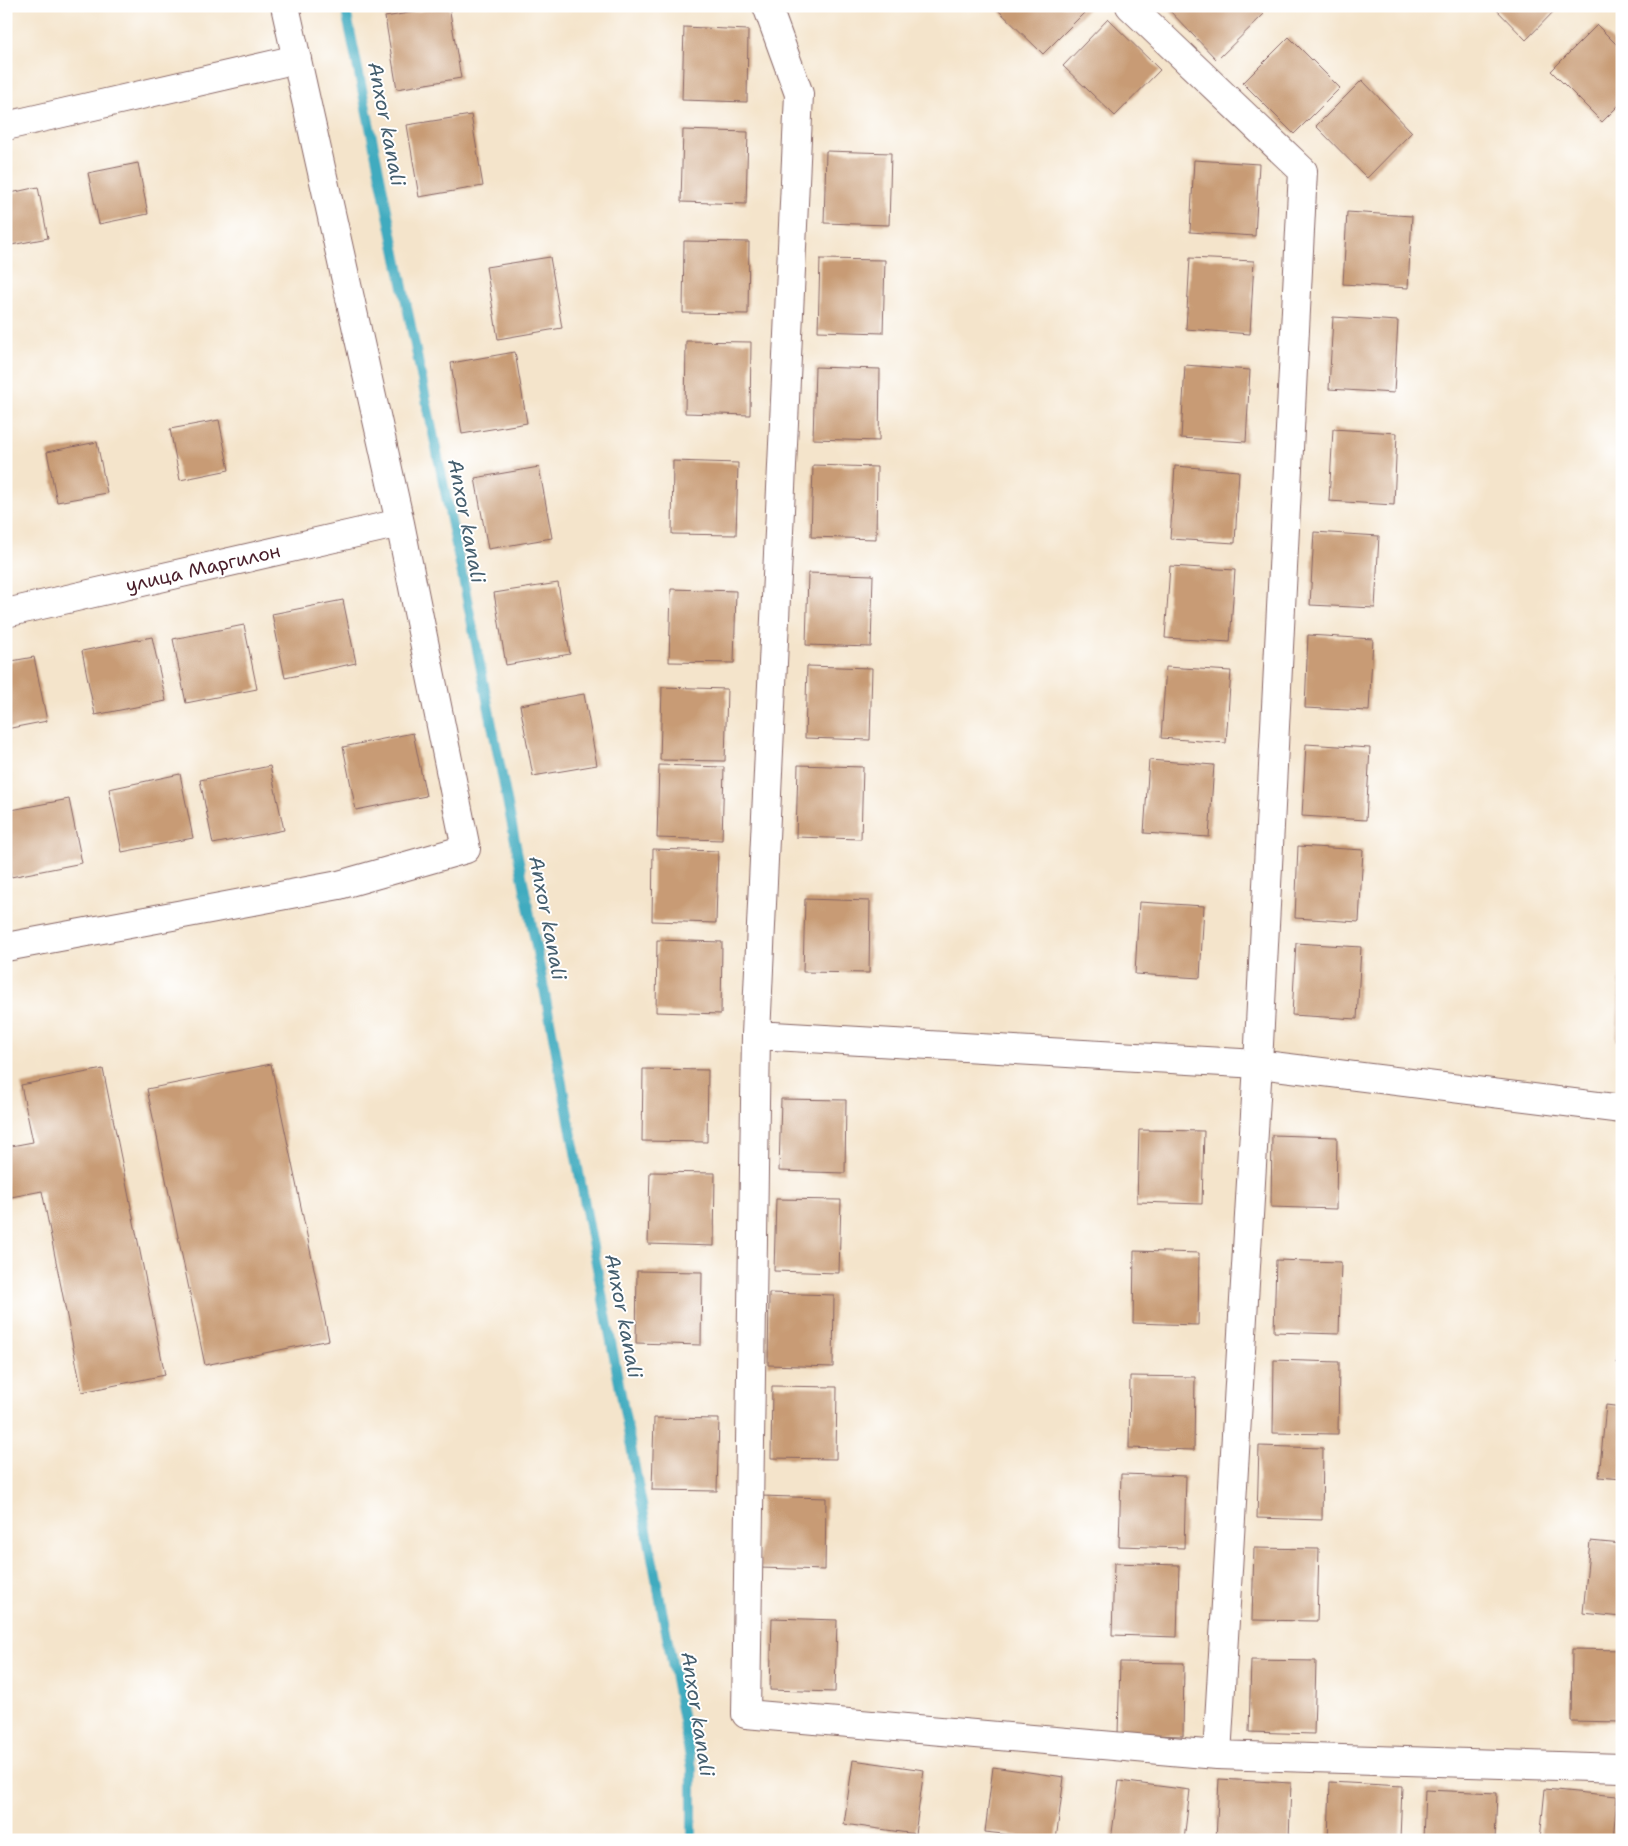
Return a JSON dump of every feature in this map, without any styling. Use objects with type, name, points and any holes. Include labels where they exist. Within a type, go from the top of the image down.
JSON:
[{"type":"street","points":[[6,947],[339,885],[466,849],[400,523],[285,6]]},
{"type":"street","points":[[767,6],[799,94],[756,1035],[746,1714],[1217,1755],[1622,1768]]},
{"type":"street","points":[[1130,6],[1302,170],[1258,1064],[1217,1755]]},
{"type":"street","points":[[6,126],[297,59]]},
{"type":"street","name":"улица Маргилон","points":[[6,613],[400,523]]},
{"type":"street","points":[[756,1035],[1258,1064],[1622,1109]]},
{"type":"building","points":[[449,6],[461,78],[397,89],[385,17]]},
{"type":"building","points":[[994,6],[1087,6],[1089,8],[1043,54]]},
{"type":"building","points":[[1169,6],[1256,6],[1264,14],[1217,60],[1167,8]]},
{"type":"building","points":[[1493,6],[1559,6],[1526,40]]},
{"type":"building","points":[[1108,19],[1160,70],[1115,116],[1063,66]]},
{"type":"building","points":[[1597,25],[1622,50],[1622,102],[1602,122],[1551,71]]},
{"type":"building","points":[[684,27],[748,30],[747,102],[682,100]]},
{"type":"building","points":[[1289,37],[1340,88],[1294,134],[1243,83]]},
{"type":"building","points":[[1362,80],[1412,132],[1367,178],[1316,126]]},
{"type":"building","points":[[471,115],[483,186],[419,197],[407,125]]},
{"type":"building","points":[[683,130],[748,132],[746,204],[681,202]]},
{"type":"building","points":[[826,151],[891,153],[889,225],[824,223]]},
{"type":"building","points":[[1194,160],[1259,164],[1255,236],[1190,232]]},
{"type":"building","points":[[138,163],[148,214],[99,224],[88,173]]},
{"type":"building","points":[[38,187],[48,238],[6,246],[6,194]]},
{"type":"building","points":[[1347,212],[1412,216],[1408,288],[1343,284]]},
{"type":"building","points":[[684,241],[749,242],[748,314],[683,313]]},
{"type":"building","points":[[550,257],[562,328],[498,339],[486,267]]},
{"type":"building","points":[[1190,258],[1254,261],[1250,334],[1186,329]]},
{"type":"building","points":[[820,259],[885,260],[883,333],[818,331]]},
{"type":"building","points":[[1333,317],[1398,321],[1394,393],[1329,389]]},
{"type":"building","points":[[686,341],[751,342],[750,415],[685,413]]},
{"type":"building","points":[[515,352],[527,423],[462,434],[451,363]]},
{"type":"building","points":[[1185,365],[1250,370],[1246,442],[1181,438]]},
{"type":"building","points":[[815,367],[880,369],[879,441],[813,439]]},
{"type":"building","points":[[219,420],[229,470],[180,480],[170,429]]},
{"type":"building","points":[[1333,429],[1397,433],[1394,505],[1329,501]]},
{"type":"building","points":[[97,442],[107,493],[57,502],[47,452]]},
{"type":"building","points":[[673,461],[738,463],[736,535],[672,534]]},
{"type":"building","points":[[813,465],[877,467],[876,539],[811,537]]},
{"type":"building","points":[[1175,466],[1239,471],[1235,543],[1170,539]]},
{"type":"building","points":[[539,467],[552,538],[488,549],[475,478]]},
{"type":"building","points":[[1314,532],[1379,536],[1375,608],[1310,605]]},
{"type":"building","points":[[1170,566],[1235,570],[1230,642],[1165,638]]},
{"type":"building","points":[[808,573],[873,575],[871,647],[806,645]]},
{"type":"building","points":[[558,583],[570,654],[506,665],[494,593]]},
{"type":"building","points":[[671,589],[736,591],[734,663],[669,662]]},
{"type":"building","points":[[343,600],[356,663],[285,678],[272,614]]},
{"type":"building","points":[[244,625],[257,689],[186,703],[173,639]]},
{"type":"building","points":[[1308,635],[1373,639],[1369,711],[1305,708]]},
{"type":"building","points":[[152,637],[166,701],[95,715],[82,651]]},
{"type":"building","points":[[34,657],[47,721],[6,729],[6,662]]},
{"type":"building","points":[[807,666],[872,668],[870,740],[805,738]]},
{"type":"building","points":[[1166,667],[1231,671],[1226,743],[1161,738]]},
{"type":"building","points":[[662,687],[727,689],[725,761],[660,760]]},
{"type":"building","points":[[584,694],[597,765],[533,776],[520,705]]},
{"type":"building","points":[[413,733],[426,796],[356,810],[343,747]]},
{"type":"building","points":[[1306,744],[1370,748],[1366,820],[1302,816]]},
{"type":"building","points":[[1149,760],[1214,765],[1209,837],[1144,833]]},
{"type":"building","points":[[659,765],[724,767],[722,840],[657,838]]},
{"type":"building","points":[[798,765],[863,767],[861,839],[796,837]]},
{"type":"building","points":[[270,766],[284,830],[213,844],[200,780]]},
{"type":"building","points":[[180,774],[193,838],[122,852],[109,789]]},
{"type":"building","points":[[69,799],[82,863],[11,877],[6,852],[6,811]]},
{"type":"building","points":[[1298,846],[1363,850],[1359,922],[1295,918]]},
{"type":"building","points":[[653,849],[718,851],[716,923],[652,921]]},
{"type":"building","points":[[805,899],[870,901],[869,973],[803,972]]},
{"type":"building","points":[[1139,902],[1204,906],[1200,978],[1135,974]]},
{"type":"building","points":[[657,940],[722,942],[721,1014],[656,1012]]},
{"type":"building","points":[[1296,943],[1361,947],[1357,1019],[1292,1015]]},
{"type":"building","points":[[1620,969],[1622,969],[1622,1042],[1616,1041]]},
{"type":"building","points":[[271,1064],[329,1340],[205,1365],[147,1089]]},
{"type":"building","points":[[103,1069],[165,1375],[82,1392],[42,1191],[6,1198],[6,1147],[33,1142],[21,1085]]},
{"type":"building","points":[[643,1069],[708,1070],[707,1142],[642,1141]]},
{"type":"building","points":[[781,1099],[846,1100],[845,1173],[779,1171]]},
{"type":"building","points":[[1139,1130],[1204,1131],[1202,1204],[1137,1202]]},
{"type":"building","points":[[1272,1135],[1337,1137],[1336,1209],[1271,1207]]},
{"type":"building","points":[[650,1172],[715,1173],[714,1246],[648,1244]]},
{"type":"building","points":[[1618,1183],[1622,1183],[1622,1255],[1619,1255]]},
{"type":"building","points":[[776,1199],[841,1200],[839,1273],[774,1271]]},
{"type":"building","points":[[1134,1251],[1199,1253],[1198,1325],[1133,1323]]},
{"type":"building","points":[[1276,1260],[1341,1262],[1339,1334],[1274,1332]]},
{"type":"building","points":[[637,1271],[702,1272],[701,1345],[636,1343]]},
{"type":"building","points":[[769,1293],[834,1295],[833,1367],[768,1365]]},
{"type":"building","points":[[1620,1324],[1622,1324],[1622,1363],[1617,1363]]},
{"type":"building","points":[[1274,1360],[1339,1362],[1338,1434],[1273,1433]]},
{"type":"building","points":[[1130,1376],[1195,1377],[1194,1450],[1129,1448]]},
{"type":"building","points":[[772,1386],[837,1387],[836,1459],[771,1458]]},
{"type":"building","points":[[1606,1405],[1622,1407],[1622,1479],[1599,1477]]},
{"type":"building","points":[[654,1418],[719,1419],[717,1491],[652,1490]]},
{"type":"building","points":[[1259,1446],[1323,1448],[1322,1520],[1257,1518]]},
{"type":"building","points":[[1121,1474],[1186,1476],[1184,1548],[1119,1546]]},
{"type":"building","points":[[761,1496],[826,1498],[825,1570],[760,1568]]},
{"type":"building","points":[[1590,1541],[1622,1544],[1622,1617],[1583,1613]]},
{"type":"building","points":[[1254,1548],[1319,1549],[1317,1621],[1252,1620]]},
{"type":"building","points":[[1114,1563],[1179,1565],[1177,1637],[1112,1635]]},
{"type":"building","points":[[772,1618],[837,1620],[835,1692],[770,1690]]},
{"type":"building","points":[[1572,1649],[1622,1650],[1622,1722],[1571,1721]]},
{"type":"building","points":[[1251,1660],[1316,1661],[1314,1734],[1249,1732]]},
{"type":"building","points":[[1120,1662],[1184,1663],[1183,1736],[1118,1734]]},
{"type":"building","points":[[853,1760],[924,1770],[915,1834],[844,1824]]},
{"type":"building","points":[[993,1767],[1064,1777],[1056,1840],[985,1832]]},
{"type":"building","points":[[1219,1779],[1291,1783],[1289,1840],[1216,1840]]},
{"type":"building","points":[[1119,1781],[1190,1790],[1184,1840],[1111,1840]]},
{"type":"building","points":[[1330,1782],[1402,1786],[1400,1840],[1328,1840]]},
{"type":"building","points":[[1545,1789],[1617,1796],[1613,1840],[1540,1840]]},
{"type":"building","points":[[1425,1790],[1497,1793],[1495,1840],[1423,1840]]},
{"type":"waterway","name":"Anxor kanali","points":[[345,6],[461,569],[534,936],[692,1768],[692,1840]]}]
